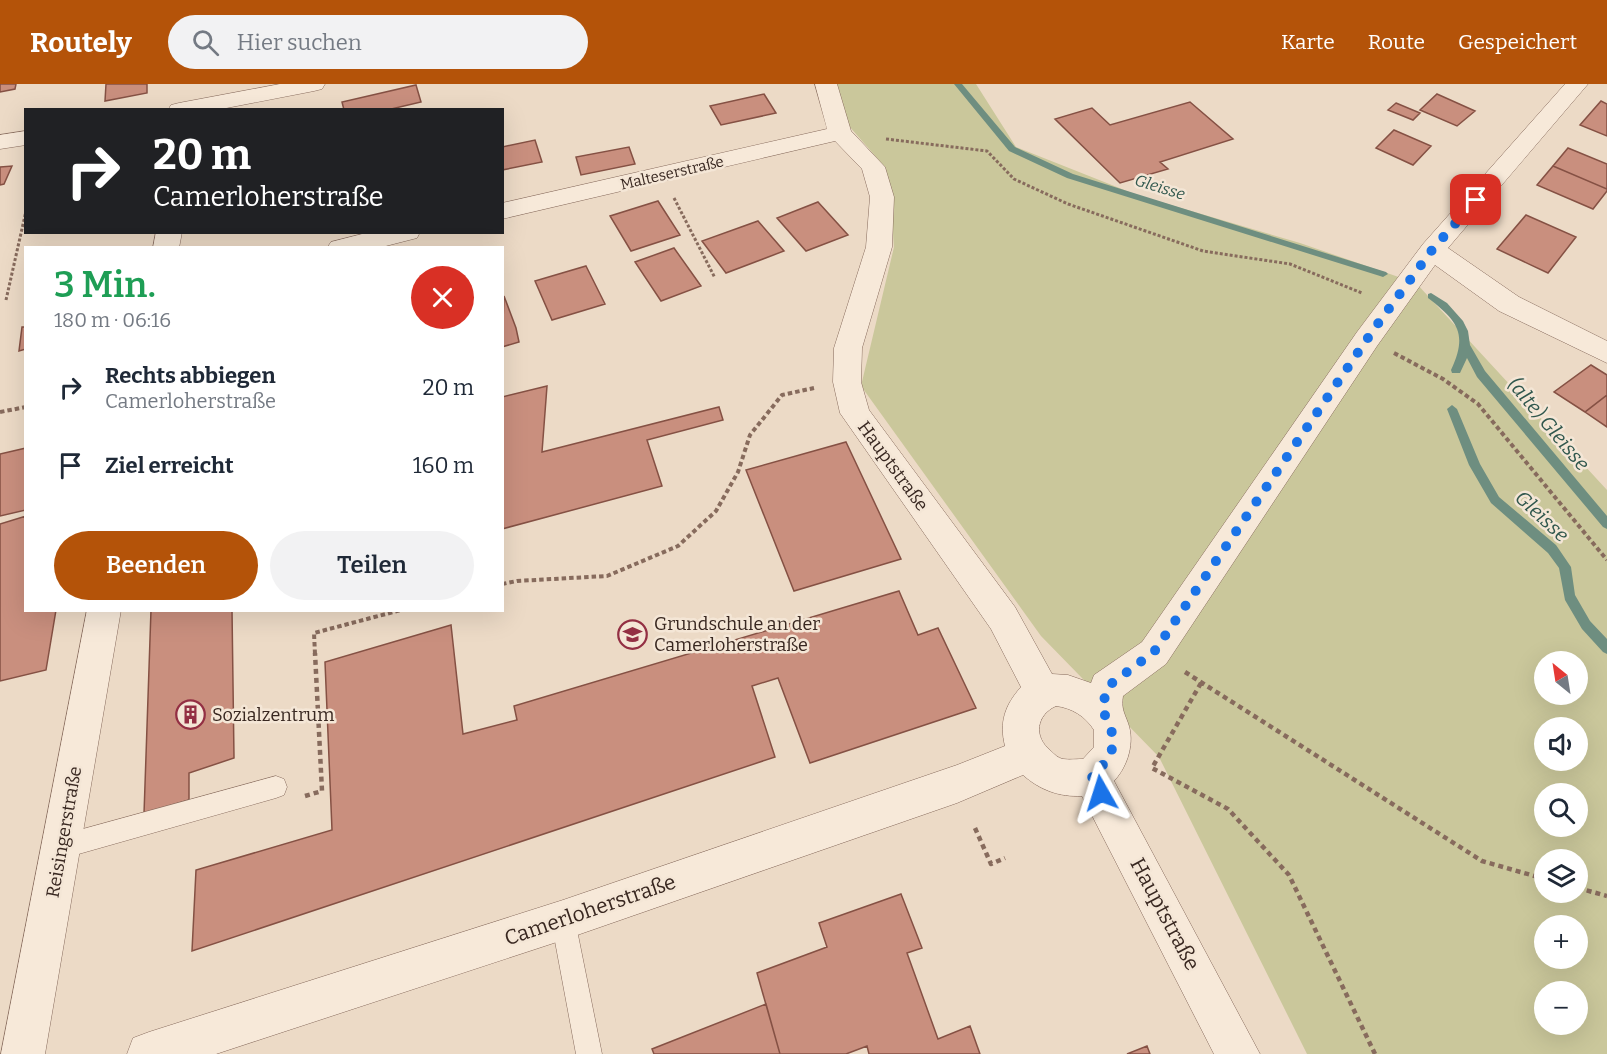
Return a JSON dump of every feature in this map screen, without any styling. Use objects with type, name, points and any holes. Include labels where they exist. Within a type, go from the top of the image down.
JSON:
[{"type":"street","points":[[186,108],[191,84]]},
{"type":"street","points":[[191,108],[314,84]]},
{"type":"street","name":"Hauptstraße","points":[[826,84],[840,133],[873,167],[882,196],[879,247],[848,348],[847,382],[855,413],[1003,618],[1043,692]]},
{"type":"street","points":[[1102,710],[1107,687],[1154,652],[1367,339],[1432,250],[1577,84]]},
{"type":"street","name":"Malteserstraße","points":[[504,211],[663,176],[840,133]]},
{"type":"street","points":[[0,142],[24,138]]},
{"type":"street","points":[[348,246],[400,234]]},
{"type":"street","points":[[1432,250],[1509,304],[1607,353]]},
{"type":"street","name":"Reisingerstraße","points":[[23,1054],[104,612]]},
{"type":"street","points":[[1055,689],[1068,690],[1086,697],[1102,710],[1111,724],[1114,739],[1112,754],[1103,766],[1091,775],[1064,778],[1038,766],[1028,755],[1021,741],[1018,725],[1022,711],[1030,699],[1043,692],[1055,689]]},
{"type":"street","name":"Camerloherstraße","points":[[149,1054],[563,920],[957,784],[1028,755]]},
{"type":"street","name":"Hauptstraße","points":[[1091,775],[1238,1054]]},
{"type":"lane","points":[[61,847],[276,787]]},
{"type":"lane","points":[[563,920],[589,1054]]},
{"type":"path","points":[[840,133],[987,152],[1014,178],[1068,204],[1203,251],[1290,264],[1354,288],[1389,309]]},
{"type":"path","points":[[663,176],[715,278]]},
{"type":"path","points":[[6,300],[24,220]]},
{"type":"path","points":[[1367,339],[1443,379],[1478,404],[1607,560]]},
{"type":"path","points":[[504,583],[517,580],[607,576],[678,546],[716,511],[738,472],[750,435],[782,395],[847,382]]},
{"type":"path","points":[[0,412],[24,407]]},
{"type":"path","points":[[1154,652],[1482,861],[1534,876]]},
{"type":"path","points":[[1201,683],[1152,768],[1228,809],[1289,875],[1375,1054]]},
{"type":"path","points":[[975,828],[991,864],[1005,858]]},
{"type":"path","points":[[1588,891],[1607,896]]},
{"type":"shaded area","points":[[837,84],[976,84],[1016,147],[1137,195],[1300,243],[1416,283],[1607,490],[1607,1054],[1307,1054],[1159,757],[1041,636],[861,386],[894,247],[890,196],[883,165],[849,126]]},
{"type":"building","points":[[0,84],[16,84],[15,89],[0,92]]},
{"type":"building","points":[[106,84],[147,84],[147,93],[105,101]]},
{"type":"building","points":[[416,85],[421,102],[396,108],[344,108],[342,102]]},
{"type":"building","points":[[764,94],[776,113],[721,125],[710,106]]},
{"type":"building","points":[[1437,94],[1475,111],[1457,126],[1420,110]]},
{"type":"building","points":[[1601,101],[1607,104],[1607,136],[1580,125]]},
{"type":"building","points":[[1190,102],[1233,139],[1160,162],[1168,169],[1120,183],[1055,119],[1092,108],[1110,125]]},
{"type":"building","points":[[1396,103],[1420,113],[1413,120],[1388,110]]},
{"type":"building","points":[[1394,130],[1431,146],[1413,165],[1376,148]]},
{"type":"building","points":[[535,140],[542,162],[504,170],[504,147]]},
{"type":"building","points":[[629,147],[635,164],[581,175],[576,157]]},
{"type":"building","points":[[1568,148],[1607,164],[1607,189],[1553,166]]},
{"type":"building","points":[[12,166],[4,184],[0,185],[0,167]]},
{"type":"building","points":[[1553,166],[1607,189],[1607,191],[1593,209],[1537,185]]},
{"type":"building","points":[[658,201],[680,235],[631,251],[610,216]]},
{"type":"building","points":[[818,202],[848,235],[806,251],[777,218]]},
{"type":"building","points":[[1526,215],[1576,237],[1548,273],[1497,249]]},
{"type":"building","points":[[758,221],[784,251],[726,273],[702,241]]},
{"type":"building","points":[[674,248],[701,286],[661,301],[635,262]]},
{"type":"building","points":[[586,266],[605,304],[552,320],[535,281]]},
{"type":"building","points":[[504,296],[516,328],[519,342],[504,346]]},
{"type":"building","points":[[22,327],[24,327],[24,350],[19,351]]},
{"type":"building","points":[[1591,365],[1607,375],[1607,395],[1585,412],[1554,392]]},
{"type":"building","points":[[547,386],[542,452],[719,407],[723,420],[647,440],[662,486],[504,528],[504,397]]},
{"type":"building","points":[[1607,395],[1607,427],[1585,412]]},
{"type":"building","points":[[846,442],[901,559],[794,591],[746,470]]},
{"type":"building","points":[[24,448],[24,510],[0,516],[0,454]]},
{"type":"building","points":[[24,517],[24,612],[56,612],[46,670],[0,681],[0,524]]},
{"type":"building","points":[[899,591],[918,635],[938,628],[976,708],[810,763],[778,678],[752,686],[775,757],[192,951],[196,870],[332,830],[325,662],[451,625],[463,734],[517,720],[514,706]]},
{"type":"building","name":"Sozialzentrum","points":[[151,612],[232,612],[234,758],[189,773],[189,800],[144,814]]},
{"type":"building","points":[[901,894],[922,948],[907,953],[938,1039],[970,1026],[980,1054],[869,1054],[867,1046],[846,1054],[780,1054],[757,973],[827,947],[819,923]]},
{"type":"building","points":[[766,1004],[780,1054],[654,1054],[652,1049]]},
{"type":"building","points":[[1147,1046],[1150,1054],[1127,1054]]},
{"type":"waterway","name":"Gleisse","points":[[958,84],[1012,149],[1070,176],[1383,274]]},
{"type":"waterway","name":"Gleisse","points":[[1431,296],[1450,311],[1463,331],[1465,350],[1456,370]]},
{"type":"waterway","name":"(alte) Gleisse","points":[[1466,347],[1481,374],[1607,524]]},
{"type":"waterway","name":"Gleisse","points":[[1452,409],[1475,465],[1495,500],[1552,549],[1565,567],[1569,596],[1586,625],[1607,648]]},
{"type":"place","name":"Grundschule an der Camerloherstraße","points":[[633,634]]},
{"type":"place","name":"Sozialzentrum","points":[[191,715]]},
{"type":"route","points":[[1101,793],[1091,775],[1103,766],[1112,754],[1114,739],[1111,724],[1102,710],[1107,687],[1154,652],[1374,329],[1432,250],[1476,200]]}]
